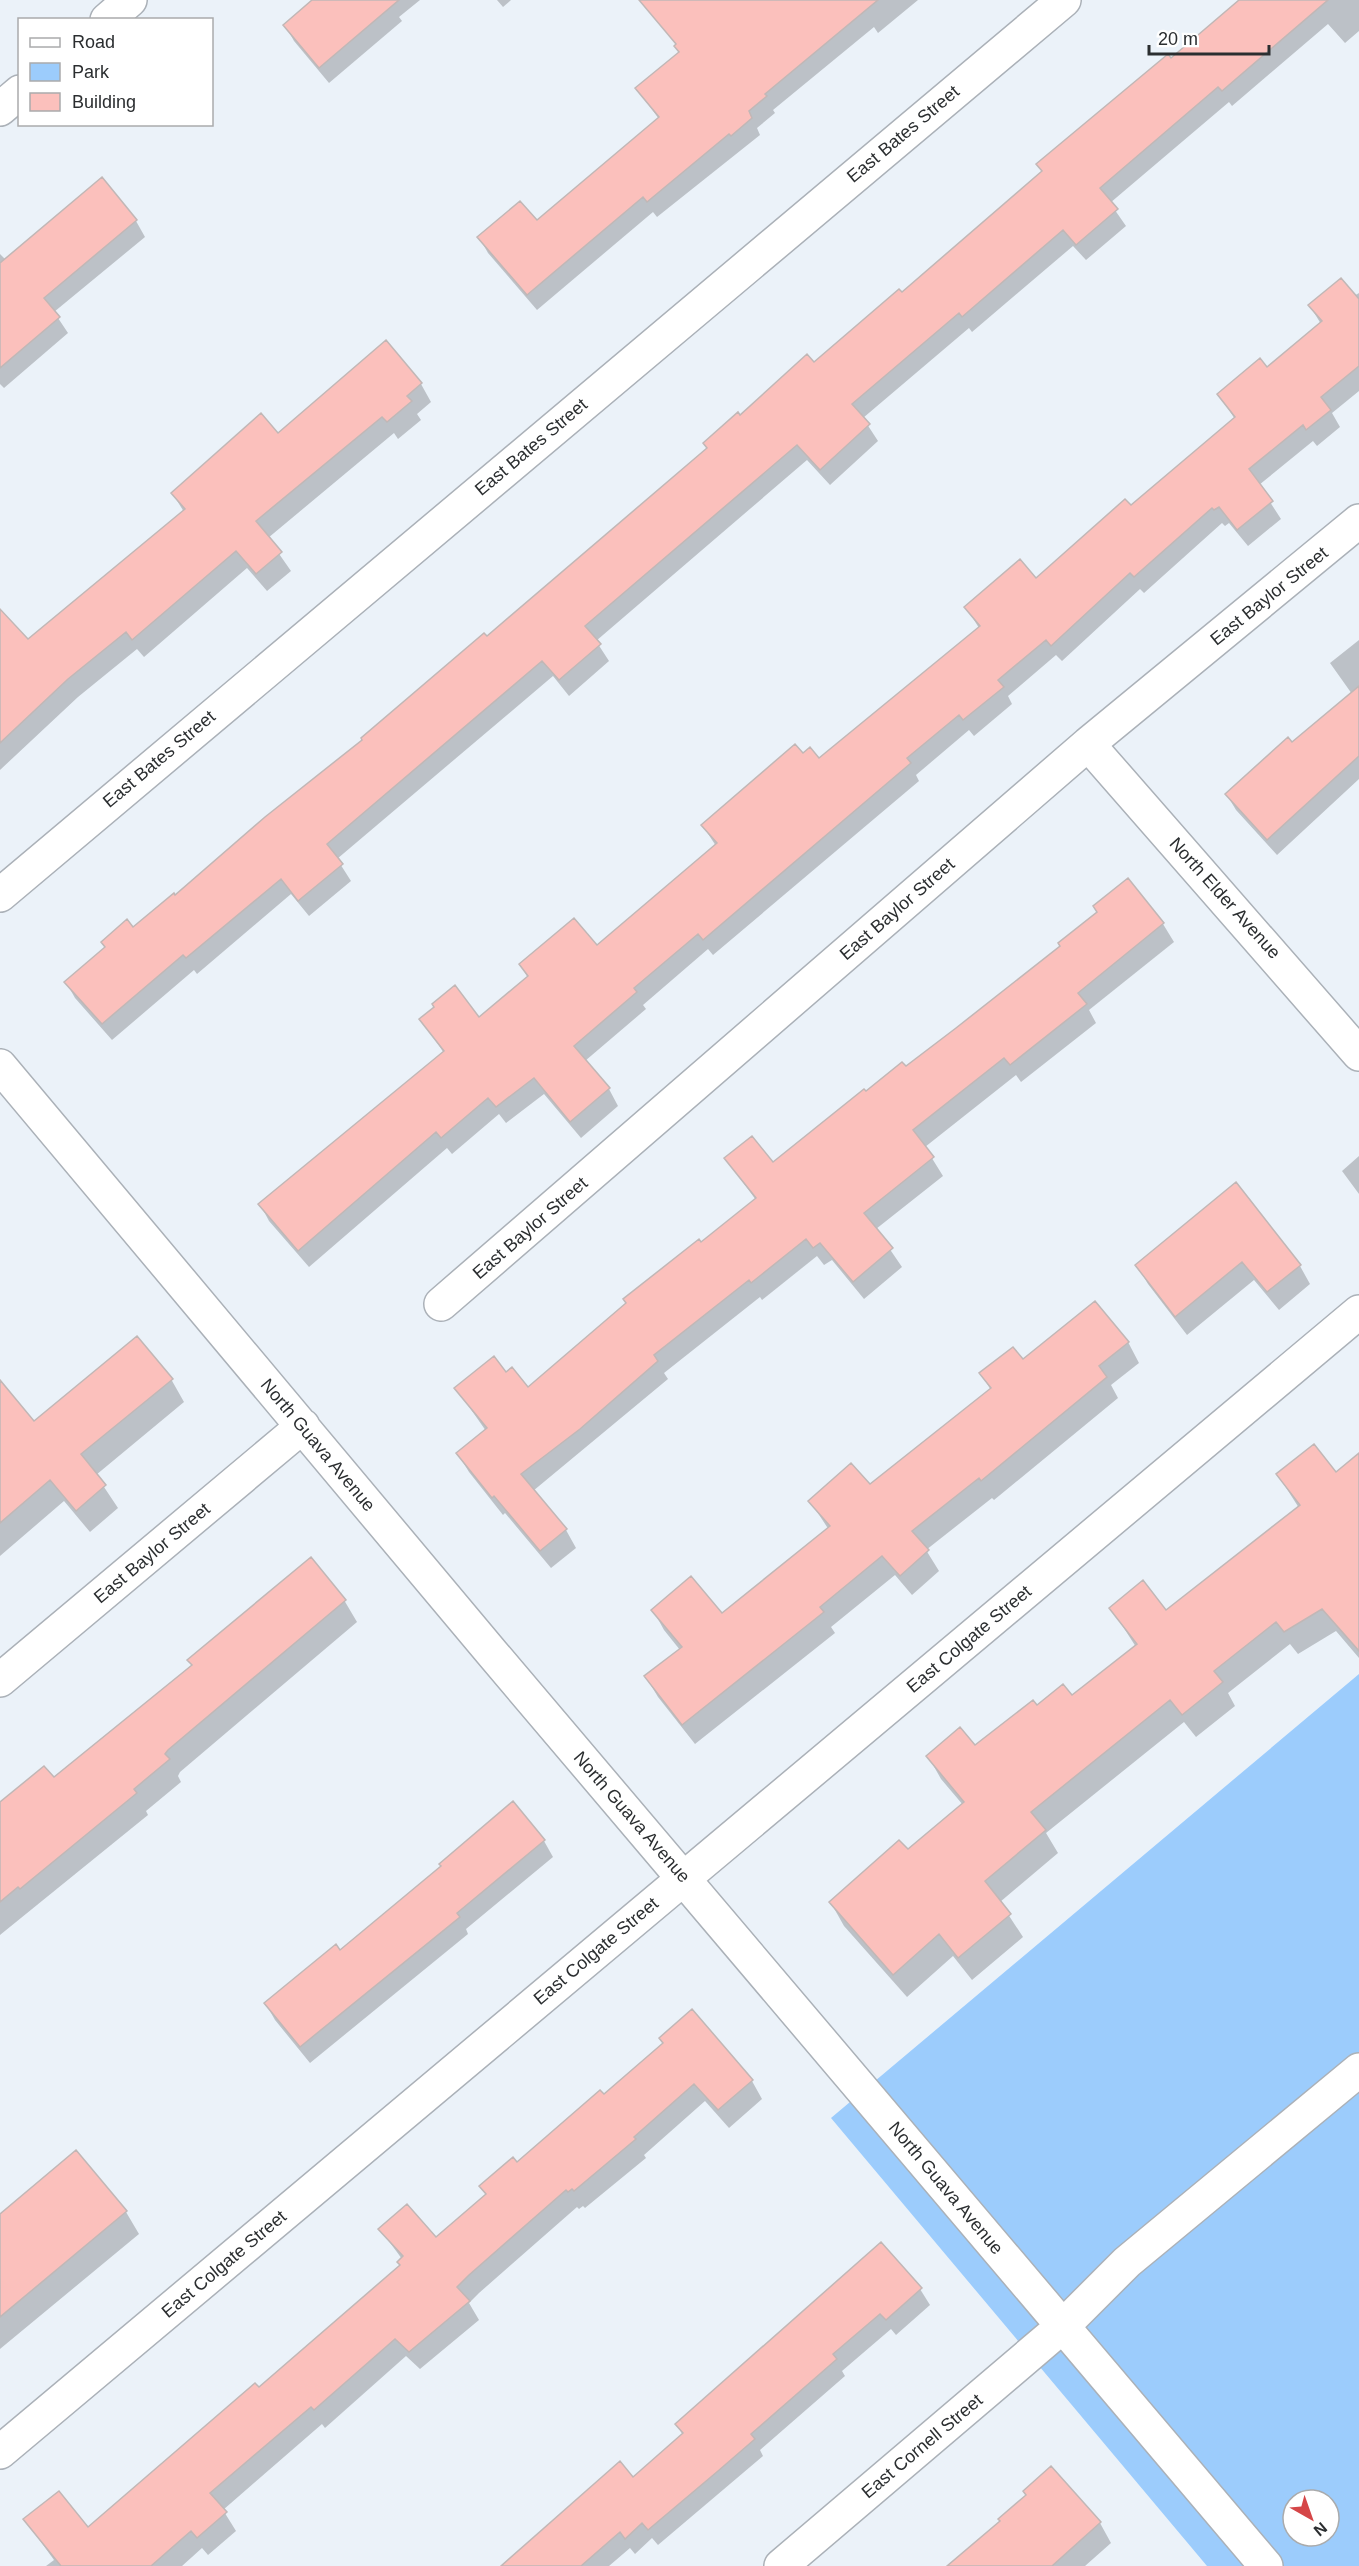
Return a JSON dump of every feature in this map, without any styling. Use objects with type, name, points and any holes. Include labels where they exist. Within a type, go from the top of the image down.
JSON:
[{"type":"street","points":[[109,18],[130,0]]},
{"type":"street","name":"East Bates Street","points":[[0,895],[1064,0]]},
{"type":"street","points":[[0,108],[18,94]]},
{"type":"street","name":"East Baylor Street","points":[[441,1304],[1088,744],[1359,521]]},
{"type":"street","name":"North Elder Avenue","points":[[1088,744],[1359,1054]]},
{"type":"street","name":"North Guava Avenue","points":[[0,1066],[1266,2566]]},
{"type":"street","name":"East Colgate Street","points":[[0,2452],[1359,1312]]},
{"type":"street","name":"East Baylor Street","points":[[0,1680],[303,1426]]},
{"type":"street","name":"East Cornell Street","points":[[781,2566],[1063,2326],[1127,2262],[1359,2070]]},
{"type":"green space","points":[[1359,1674],[1359,2566],[1207,2566],[831,2118]]},
{"type":"building","points":[[312,0],[399,0],[319,68],[283,25]]},
{"type":"building","points":[[639,0],[878,0],[765,94],[767,96],[749,111],[752,118],[731,136],[729,134],[647,202],[643,197],[527,295],[477,237],[520,201],[537,220],[659,117],[635,88],[679,52],[674,46],[676,44]]},
{"type":"building","points":[[1239,0],[1328,0],[1222,91],[1218,87],[1100,188],[1118,209],[1076,245],[1063,230],[962,317],[959,313],[852,404],[870,424],[820,470],[797,445],[585,626],[601,644],[559,680],[542,661],[327,844],[343,864],[298,901],[281,879],[186,958],[183,955],[102,1024],[64,982],[105,947],[101,942],[127,919],[133,927],[174,893],[175,895],[265,817],[362,740],[361,738],[484,633],[487,636],[707,448],[703,443],[738,412],[740,415],[807,354],[814,362],[899,289],[902,292],[1042,171],[1036,164],[1168,54],[1171,58]]},
{"type":"building","points":[[102,177],[137,220],[44,298],[60,317],[0,368],[0,263]]},
{"type":"building","points":[[1341,278],[1359,299],[1359,366],[1321,397],[1331,410],[1306,430],[1303,425],[1249,469],[1273,501],[1237,530],[1219,507],[1214,510],[1212,508],[1134,577],[1130,573],[1051,646],[1046,640],[998,680],[1004,687],[963,720],[959,715],[907,758],[911,763],[703,940],[698,934],[634,988],[637,992],[574,1046],[610,1088],[570,1122],[534,1078],[496,1107],[488,1098],[441,1138],[436,1132],[298,1251],[258,1204],[444,1051],[419,1019],[434,1007],[432,1004],[455,985],[479,1017],[528,976],[519,964],[574,918],[597,945],[717,843],[701,825],[795,744],[803,753],[810,747],[819,758],[980,626],[964,607],[1020,559],[1036,578],[1125,499],[1131,505],[1235,417],[1217,394],[1260,358],[1267,367],[1322,321],[1308,305]]},
{"type":"building","points":[[386,340],[422,383],[407,396],[412,401],[387,422],[382,417],[256,521],[282,552],[256,574],[236,551],[132,640],[126,632],[68,679],[0,743],[0,609],[28,639],[185,509],[171,493],[261,413],[278,433]]},
{"type":"building","points":[[1359,686],[1359,756],[1267,840],[1225,794],[1288,737],[1292,742]]},
{"type":"building","points":[[1128,878],[1164,923],[1078,993],[1087,1004],[1010,1065],[1004,1058],[913,1130],[934,1157],[864,1213],[893,1248],[853,1282],[820,1243],[813,1248],[806,1239],[751,1283],[749,1280],[654,1355],[658,1361],[580,1429],[521,1474],[567,1529],[540,1551],[494,1496],[492,1498],[456,1453],[487,1428],[454,1388],[494,1356],[506,1372],[512,1367],[528,1387],[626,1303],[623,1299],[699,1239],[701,1242],[756,1198],[724,1158],[752,1136],[773,1162],[864,1089],[866,1091],[902,1062],[906,1066],[1060,946],[1058,943],[1097,912],[1093,906]]},
{"type":"building","points":[[1236,1182],[1301,1265],[1267,1292],[1242,1262],[1175,1317],[1135,1265]]},
{"type":"building","points":[[1095,1301],[1129,1342],[1099,1366],[1107,1377],[981,1481],[979,1478],[912,1531],[929,1550],[900,1576],[882,1556],[820,1607],[824,1612],[682,1725],[644,1676],[682,1647],[651,1610],[691,1576],[722,1613],[830,1526],[808,1501],[851,1463],[870,1484],[991,1388],[979,1373],[1013,1347],[1023,1359]]},
{"type":"building","points":[[137,1336],[173,1379],[81,1454],[106,1485],[76,1511],[50,1480],[0,1523],[0,1380],[34,1421]]},
{"type":"building","points":[[1314,1444],[1336,1472],[1359,1453],[1359,1651],[1322,1609],[1284,1632],[1276,1622],[1214,1671],[1223,1682],[1182,1715],[1170,1700],[1031,1812],[1046,1830],[985,1881],[1011,1914],[958,1958],[939,1934],[893,1975],[829,1902],[899,1840],[908,1849],[964,1802],[926,1756],[960,1727],[975,1745],[1033,1700],[1037,1705],[1063,1684],[1072,1695],[1137,1644],[1109,1608],[1143,1580],[1166,1610],[1300,1505],[1276,1474]]},
{"type":"building","points":[[311,1557],[346,1600],[168,1750],[165,1754],[170,1759],[134,1789],[137,1793],[20,1889],[18,1887],[0,1902],[0,1802],[44,1766],[54,1777],[192,1665],[187,1660]]},
{"type":"building","points":[[513,1801],[545,1840],[457,1913],[460,1917],[300,2047],[264,2003],[336,1944],[340,1950],[441,1866],[439,1864]]},
{"type":"building","points":[[692,2009],[753,2080],[718,2110],[694,2084],[634,2137],[636,2139],[574,2191],[566,2190],[469,2275],[457,2287],[470,2301],[409,2352],[395,2339],[314,2410],[311,2407],[210,2493],[227,2512],[197,2538],[191,2531],[151,2566],[61,2566],[23,2519],[59,2491],[88,2527],[255,2383],[259,2387],[400,2265],[397,2262],[403,2256],[378,2229],[407,2204],[436,2237],[486,2194],[479,2186],[513,2157],[517,2162],[600,2090],[604,2094],[663,2043],[659,2038]]},
{"type":"building","points":[[76,2150],[127,2211],[0,2317],[0,2214]]},
{"type":"building","points":[[881,2242],[922,2288],[886,2320],[880,2314],[833,2354],[837,2359],[751,2434],[755,2439],[718,2471],[648,2530],[642,2523],[625,2539],[620,2532],[581,2566],[501,2566],[620,2461],[633,2477],[683,2433],[675,2424]]},
{"type":"building","points":[[1051,2466],[1101,2522],[1052,2566],[947,2566],[1000,2521],[998,2519],[1026,2495],[1023,2491]]}]
